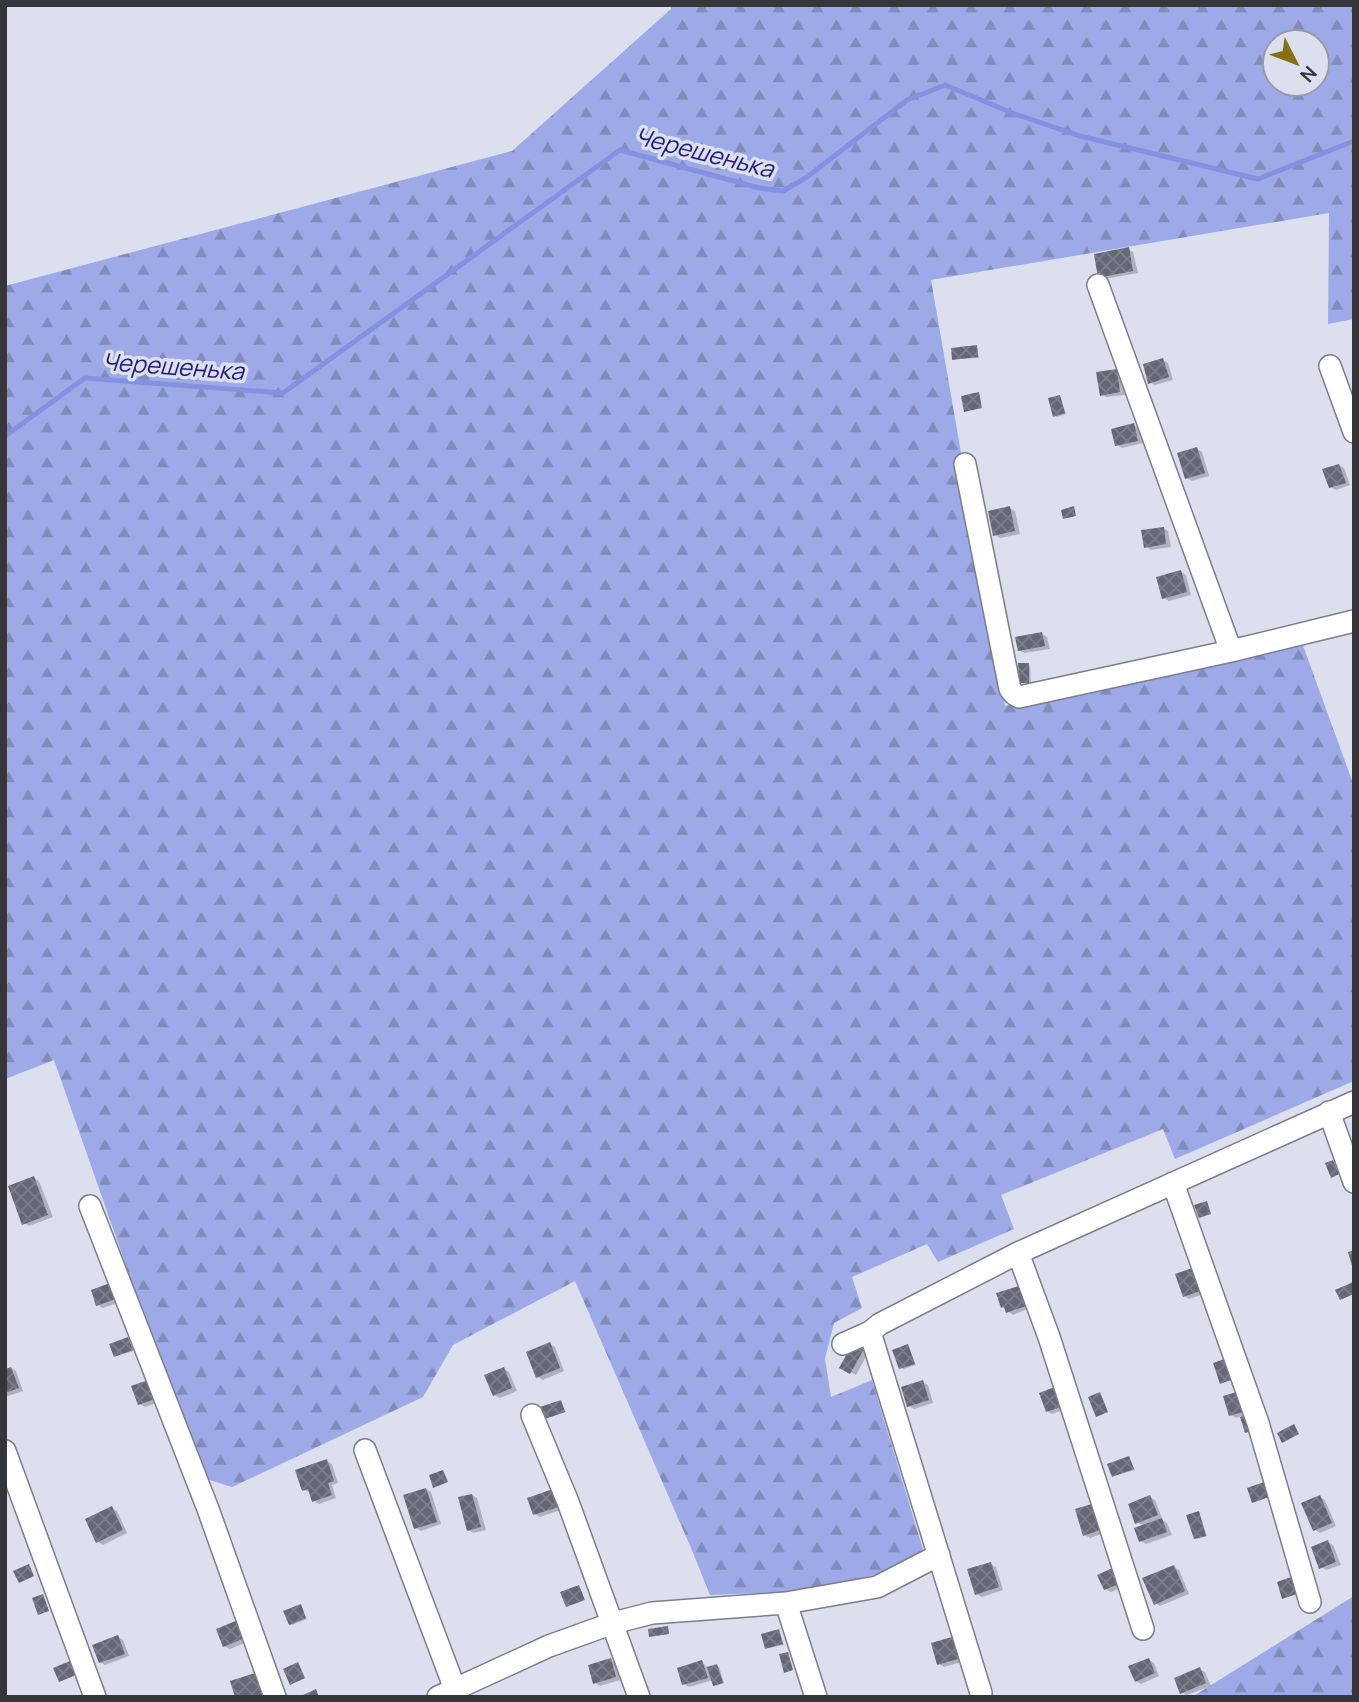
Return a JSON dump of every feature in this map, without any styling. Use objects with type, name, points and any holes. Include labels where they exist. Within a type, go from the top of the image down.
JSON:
[{"type":"street","points":[[1098,285],[1231,651]]},
{"type":"street","points":[[1330,366],[1354,432]]},
{"type":"street","points":[[965,464],[1010,689],[1014,694],[1028,697],[1354,621]]},
{"type":"street","points":[[843,1344],[1018,1253],[1354,1102]]},
{"type":"street","points":[[1329,1112],[1354,1182]]},
{"type":"street","points":[[1173,1184],[1258,1423],[1310,1602]]},
{"type":"street","points":[[90,1206],[208,1509],[275,1697]]},
{"type":"street","points":[[1018,1253],[1049,1337],[1143,1629]]},
{"type":"street","points":[[870,1332],[981,1693]]},
{"type":"street","points":[[532,1415],[639,1697]]},
{"type":"street","points":[[365,1450],[450,1694],[549,1646],[613,1623],[652,1614],[786,1603],[877,1587],[940,1555]]},
{"type":"street","points":[[5,1451],[94,1697]]},
{"type":"street","points":[[786,1603],[817,1697]]},
{"type":"green space","points":[[671,5],[1354,5],[1354,319],[1328,324],[1329,213],[931,280],[1005,706],[1301,640],[1354,786],[1354,1081],[1175,1159],[1163,1129],[1001,1195],[1014,1229],[938,1262],[927,1244],[852,1277],[862,1308],[834,1323],[825,1359],[831,1397],[872,1380],[924,1553],[895,1568],[826,1590],[710,1595],[575,1281],[453,1345],[423,1397],[232,1487],[200,1477],[54,1060],[5,1079],[5,286],[512,151],[671,9]]},
{"type":"green space","points":[[1354,1596],[1354,1697],[1192,1697]]},
{"type":"building","points":[[1129,247],[1133,271],[1098,278],[1094,254]]},
{"type":"building","points":[[977,345],[978,357],[952,360],[951,348]]},
{"type":"building","points":[[1163,358],[1169,377],[1148,384],[1143,364]]},
{"type":"building","points":[[1117,369],[1120,392],[1100,396],[1096,372]]},
{"type":"building","points":[[979,392],[982,408],[964,412],[961,396]]},
{"type":"building","points":[[1060,395],[1065,413],[1053,417],[1048,398]]},
{"type":"building","points":[[1134,423],[1138,441],[1115,446],[1111,429]]},
{"type":"building","points":[[1197,447],[1205,473],[1185,479],[1177,453]]},
{"type":"building","points":[[1339,464],[1346,483],[1329,488],[1322,469]]},
{"type":"building","points":[[1010,506],[1015,531],[993,536],[988,511]]},
{"type":"building","points":[[1074,506],[1076,516],[1063,519],[1061,510]]},
{"type":"building","points":[[1164,527],[1166,544],[1144,548],[1141,530]]},
{"type":"building","points":[[1181,570],[1187,592],[1162,599],[1156,577]]},
{"type":"building","points":[[1042,632],[1045,646],[1018,651],[1015,637]]},
{"type":"building","points":[[1018,663],[1029,663],[1029,683],[1019,683]]},
{"type":"building","points":[[1333,1160],[1339,1174],[1331,1178],[1325,1163]]},
{"type":"building","points":[[34,1176],[48,1215],[22,1225],[8,1186]]},
{"type":"building","points":[[1207,1201],[1211,1214],[1199,1218],[1194,1205]]},
{"type":"building","points":[[1354,1250],[1354,1269],[1353,1269],[1348,1252]]},
{"type":"building","points":[[1195,1267],[1203,1290],[1183,1297],[1175,1274]]},
{"type":"building","points":[[1353,1282],[1354,1294],[1340,1300],[1335,1290]]},
{"type":"building","points":[[110,1283],[116,1299],[96,1306],[91,1290]]},
{"type":"building","points":[[1019,1286],[1026,1306],[1006,1313],[1004,1307],[1001,1308],[996,1293]]},
{"type":"building","points":[[128,1337],[133,1350],[114,1357],[109,1344]]},
{"type":"building","points":[[550,1342],[560,1368],[536,1378],[526,1352]]},
{"type":"building","points":[[853,1343],[864,1349],[850,1374],[839,1368]]},
{"type":"building","points":[[908,1344],[915,1364],[899,1369],[892,1350]]},
{"type":"building","points":[[1227,1358],[1234,1379],[1220,1384],[1213,1363]]},
{"type":"building","points":[[11,1367],[19,1388],[5,1393],[5,1369]]},
{"type":"building","points":[[504,1367],[512,1388],[493,1396],[484,1375]]},
{"type":"building","points":[[151,1379],[158,1398],[138,1405],[131,1386]]},
{"type":"building","points":[[923,1380],[929,1400],[907,1407],[901,1387]]},
{"type":"building","points":[[1057,1386],[1064,1406],[1046,1412],[1039,1393]]},
{"type":"building","points":[[1240,1391],[1246,1411],[1229,1416],[1223,1396]]},
{"type":"building","points":[[1100,1392],[1108,1412],[1096,1417],[1088,1397]]},
{"type":"building","points":[[561,1400],[565,1412],[542,1420],[537,1408]]},
{"type":"building","points":[[1249,1414],[1254,1430],[1245,1433],[1240,1417]]},
{"type":"building","points":[[1294,1424],[1299,1434],[1282,1443],[1277,1433]]},
{"type":"building","points":[[1129,1456],[1134,1469],[1112,1477],[1107,1464]]},
{"type":"building","points":[[327,1459],[334,1481],[328,1483],[332,1495],[312,1502],[308,1489],[302,1491],[295,1470]]},
{"type":"building","points":[[443,1470],[448,1482],[433,1488],[429,1475]]},
{"type":"building","points":[[1264,1482],[1269,1497],[1252,1503],[1247,1488]]},
{"type":"building","points":[[426,1488],[437,1522],[414,1529],[403,1495]]},
{"type":"building","points":[[556,1488],[562,1506],[533,1515],[527,1498]]},
{"type":"building","points":[[472,1494],[481,1527],[467,1531],[458,1497]]},
{"type":"building","points":[[1150,1495],[1158,1515],[1135,1524],[1128,1504]]},
{"type":"building","points":[[1320,1495],[1332,1523],[1313,1531],[1301,1503]]},
{"type":"building","points":[[1095,1503],[1103,1529],[1083,1536],[1075,1509]]},
{"type":"building","points":[[112,1506],[123,1530],[96,1543],[85,1519]]},
{"type":"building","points":[[1199,1511],[1206,1536],[1194,1539],[1186,1515]]},
{"type":"building","points":[[1162,1518],[1167,1532],[1139,1542],[1134,1528]]},
{"type":"building","points":[[1328,1540],[1336,1562],[1319,1569],[1311,1547]]},
{"type":"building","points":[[991,1562],[999,1587],[975,1595],[967,1569]]},
{"type":"building","points":[[29,1564],[34,1576],[19,1583],[13,1571]]},
{"type":"building","points":[[1174,1565],[1185,1591],[1154,1605],[1142,1578]]},
{"type":"building","points":[[1117,1566],[1124,1582],[1104,1590],[1097,1575]]},
{"type":"building","points":[[1294,1576],[1300,1593],[1282,1599],[1277,1582]]},
{"type":"building","points":[[579,1585],[585,1600],[566,1607],[560,1592]]},
{"type":"building","points":[[43,1594],[49,1611],[38,1615],[32,1598]]},
{"type":"building","points":[[301,1604],[306,1618],[289,1625],[283,1611]]},
{"type":"building","points":[[238,1620],[245,1638],[223,1647],[216,1629]]},
{"type":"building","points":[[668,1626],[669,1634],[649,1637],[648,1629]]},
{"type":"building","points":[[779,1629],[783,1644],[765,1649],[761,1634]]},
{"type":"building","points":[[118,1635],[125,1654],[99,1663],[92,1645]]},
{"type":"building","points":[[959,1635],[965,1657],[937,1665],[931,1643]]},
{"type":"building","points":[[788,1652],[793,1670],[784,1673],[779,1654]]},
{"type":"building","points":[[611,1658],[616,1677],[593,1684],[588,1665]]},
{"type":"building","points":[[1149,1658],[1155,1673],[1135,1682],[1128,1666]]},
{"type":"building","points":[[702,1660],[708,1678],[682,1685],[677,1668]]},
{"type":"building","points":[[70,1661],[76,1675],[59,1682],[53,1668]]},
{"type":"building","points":[[298,1662],[305,1678],[290,1685],[283,1669]]},
{"type":"building","points":[[717,1664],[723,1683],[713,1686],[707,1667]]},
{"type":"building","points":[[1200,1667],[1206,1683],[1180,1694],[1174,1678]]},
{"type":"building","points":[[258,1672],[265,1696],[235,1697],[230,1681]]},
{"type":"building","points":[[316,1689],[319,1697],[299,1697]]},
{"type":"waterway","name":"Черешенька","points":[[5,436],[85,378],[283,393],[620,150],[759,188],[783,191],[807,177],[907,100],[945,85],[1015,114],[1080,136],[1258,179],[1354,141]]}]
